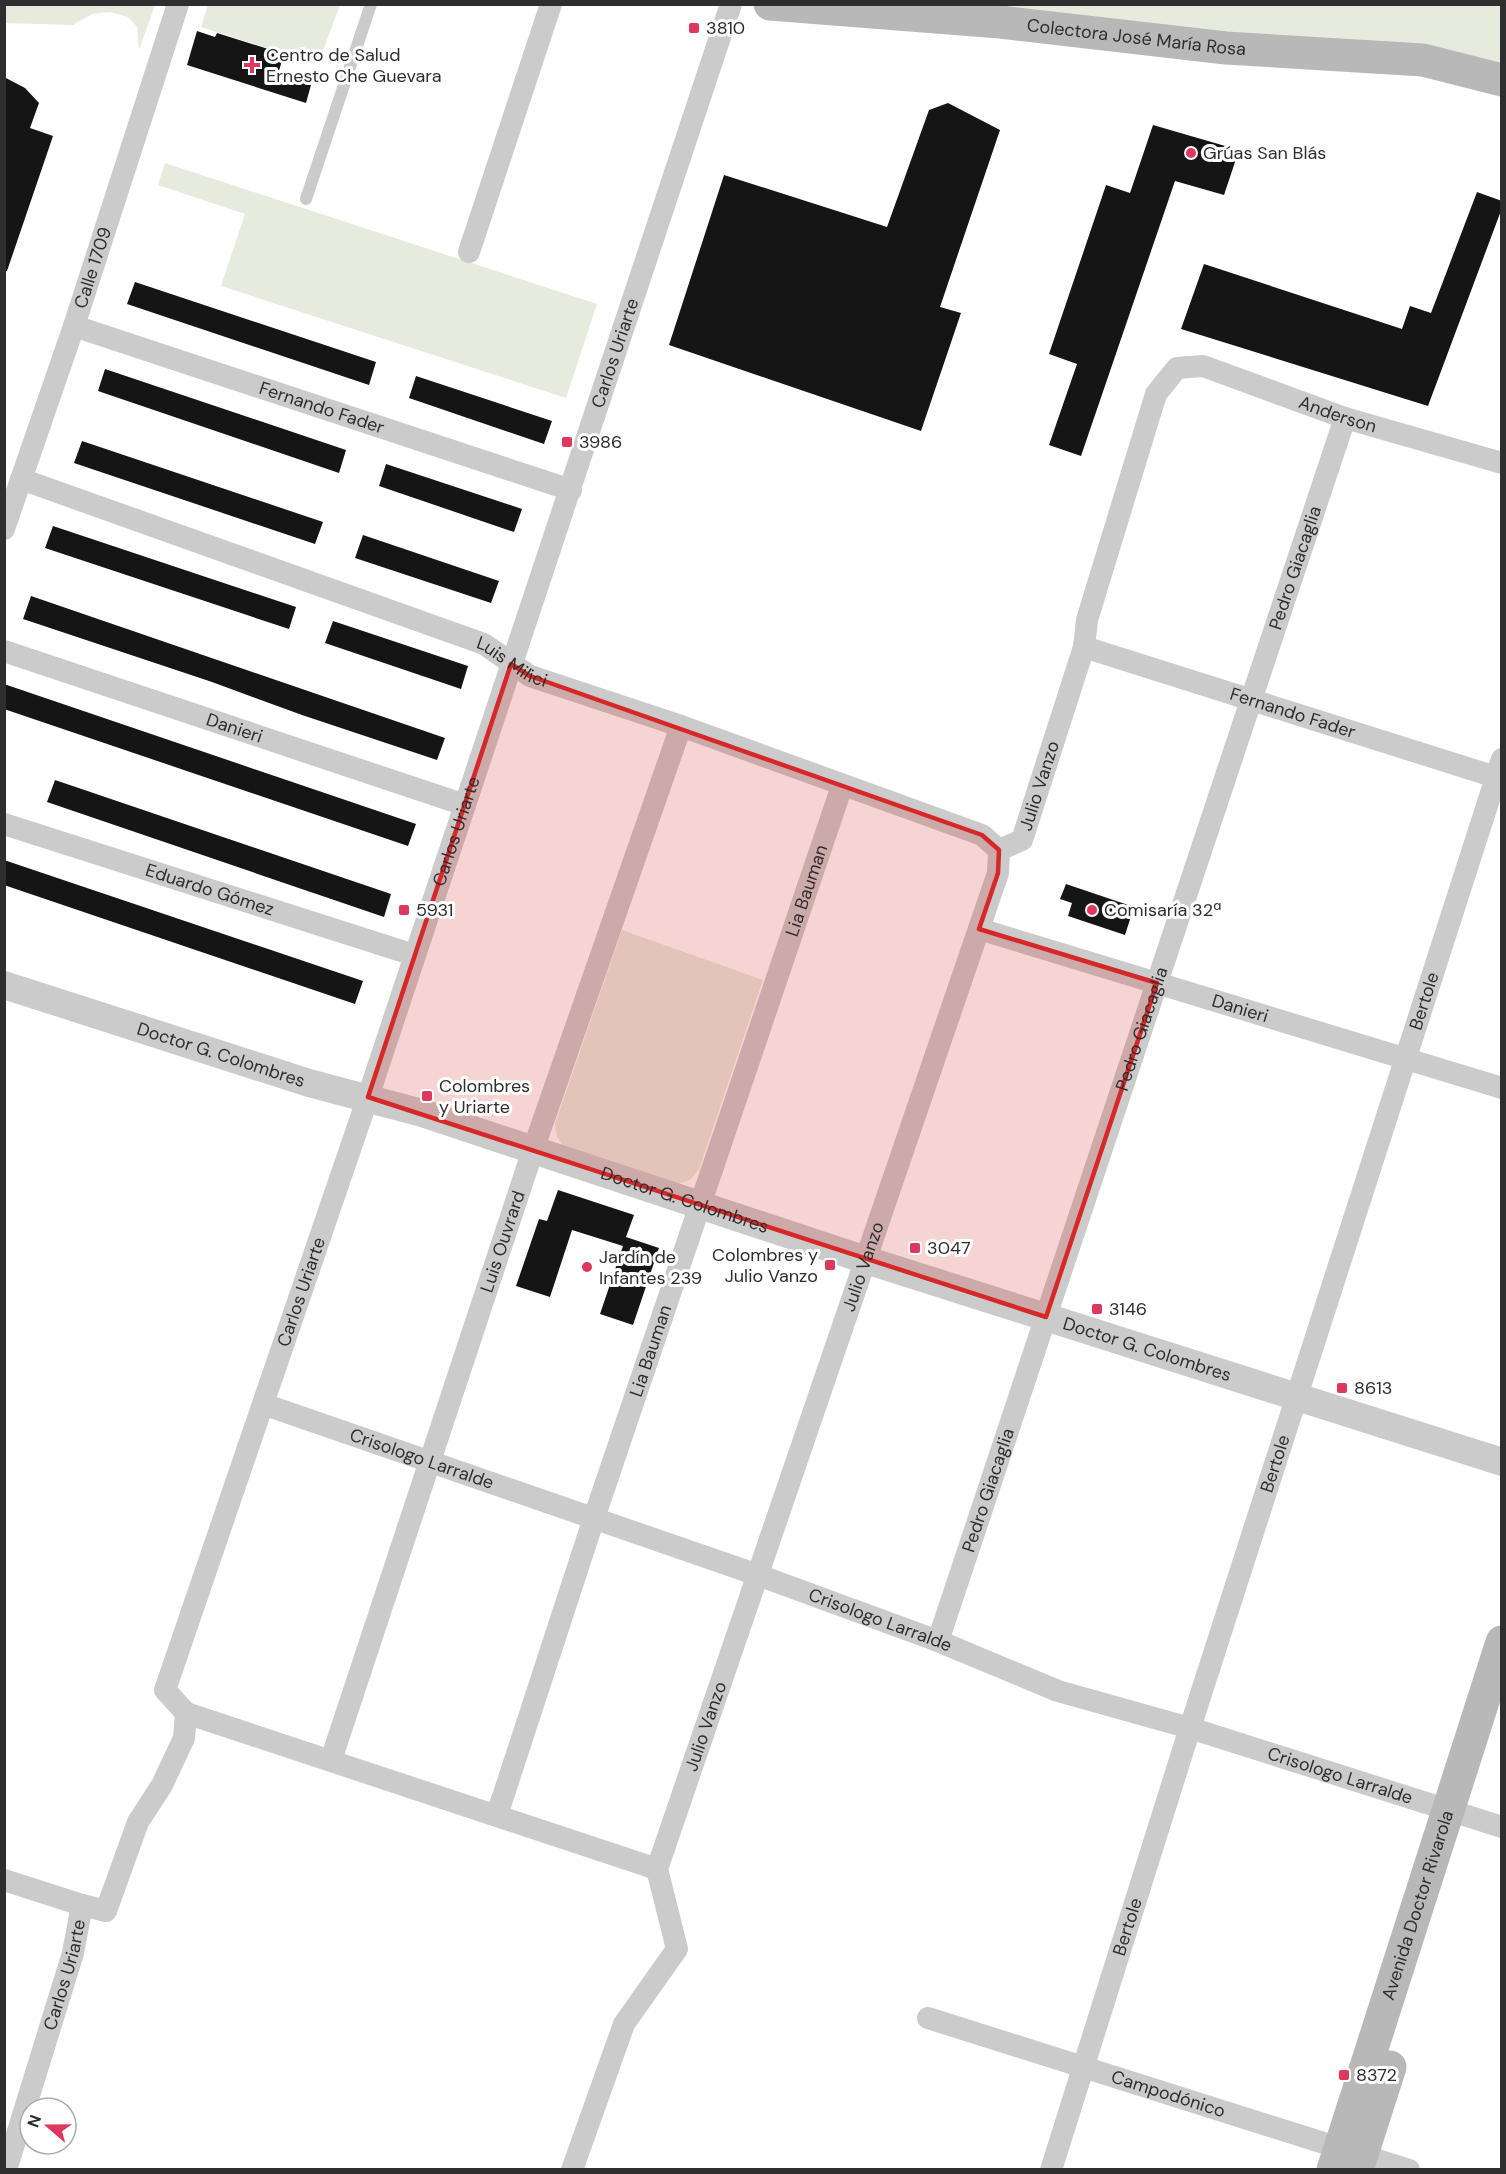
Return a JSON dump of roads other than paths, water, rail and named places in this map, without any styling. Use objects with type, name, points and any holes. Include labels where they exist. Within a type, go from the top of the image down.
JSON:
[{"type":"main road","name":"Colectora José María Rosa","points":[[770,4],[1000,22],[1226,48],[1423,60],[1502,80]]},
{"type":"main road","name":"Avenida Doctor Rivarola","points":[[1348,2160],[1459,1813],[1502,1642]]},
{"type":"main road","name":"Avenida Doctor Rivarola","points":[[1459,1813],[1502,1717]]},
{"type":"street","name":"Calle 1709","points":[[4,529],[74,326],[178,4]]},
{"type":"street","points":[[468,252],[552,4]]},
{"type":"street","name":"Carlos Uriarte","points":[[6,2169],[74,1953],[82,1905],[106,1911],[138,1822],[162,1785],[184,1738],[186,1713],[165,1690],[368,1097],[731,4]]},
{"type":"street","name":"Fernando Fader","points":[[74,326],[571,489]]},
{"type":"street","name":"Anderson","points":[[1177,368],[1203,366],[1345,418],[1502,464]]},
{"type":"street","name":"Julio Vanzo","points":[[657,1869],[998,873],[999,850],[1022,840],[1084,647],[1086,620],[1156,394],[1177,368]]},
{"type":"street","name":"Pedro Giacaglia","points":[[938,1641],[1345,418]]},
{"type":"street","name":"Luis Milici","points":[[21,479],[484,644],[530,676],[681,726],[982,835],[999,850]]},
{"type":"street","name":"Fernando Fader","points":[[1084,647],[1500,772]]},
{"type":"street","name":"Danieri","points":[[4,651],[465,805]]},
{"type":"street","name":"Luis Ouvrard","points":[[331,1760],[532,1150],[681,726]]},
{"type":"street","name":"Bertole","points":[[1051,2169],[1190,1728],[1500,772]]},
{"type":"street","name":"Lia Bauman","points":[[497,1815],[594,1518],[842,786]]},
{"type":"street","name":"Eduardo Gómez","points":[[4,824],[414,955]]},
{"type":"street","name":"Danieri","points":[[979,929],[1502,1088]]},
{"type":"street","name":"Doctor G. Colombres","points":[[4,985],[309,1083],[368,1097],[866,1260],[1502,1462]]},
{"type":"street","name":"Crisologo Larralde","points":[[263,1404],[758,1575],[938,1641],[1059,1691],[1190,1728],[1502,1827]]},
{"type":"street","points":[[186,1713],[657,1869],[677,1949],[624,2024],[572,2169]]},
{"type":"street","points":[[4,1880],[82,1905]]},
{"type":"street","name":"Campodónico","points":[[928,2018],[1084,2067],[1348,2160],[1409,2169]]},
{"type":"lane","points":[[306,199],[371,4]]},
{"type":"place","name":"3810","points":[[694,28]]},
{"type":"place","name":"Centro de Salud Ernesto Che Guevara","points":[[252,65]]},
{"type":"place","name":"Grúas San Blás","points":[[1191,153]]},
{"type":"place","name":"3986","points":[[567,442]]},
{"type":"place","name":"5931","points":[[404,910]]},
{"type":"place","name":"Comisaría 32ª","points":[[1092,910]]},
{"type":"place","name":"Colombres y Uriarte","points":[[427,1096]]},
{"type":"place","name":"3047","points":[[915,1248]]},
{"type":"place","name":"Colombres y Julio Vanzo","points":[[830,1265]]},
{"type":"place","name":"Jardín de Infantes 239","points":[[587,1267]]},
{"type":"place","name":"3146","points":[[1097,1309]]},
{"type":"place","name":"8613","points":[[1342,1388]]},
{"type":"place","name":"8372","points":[[1344,2075]]}]
